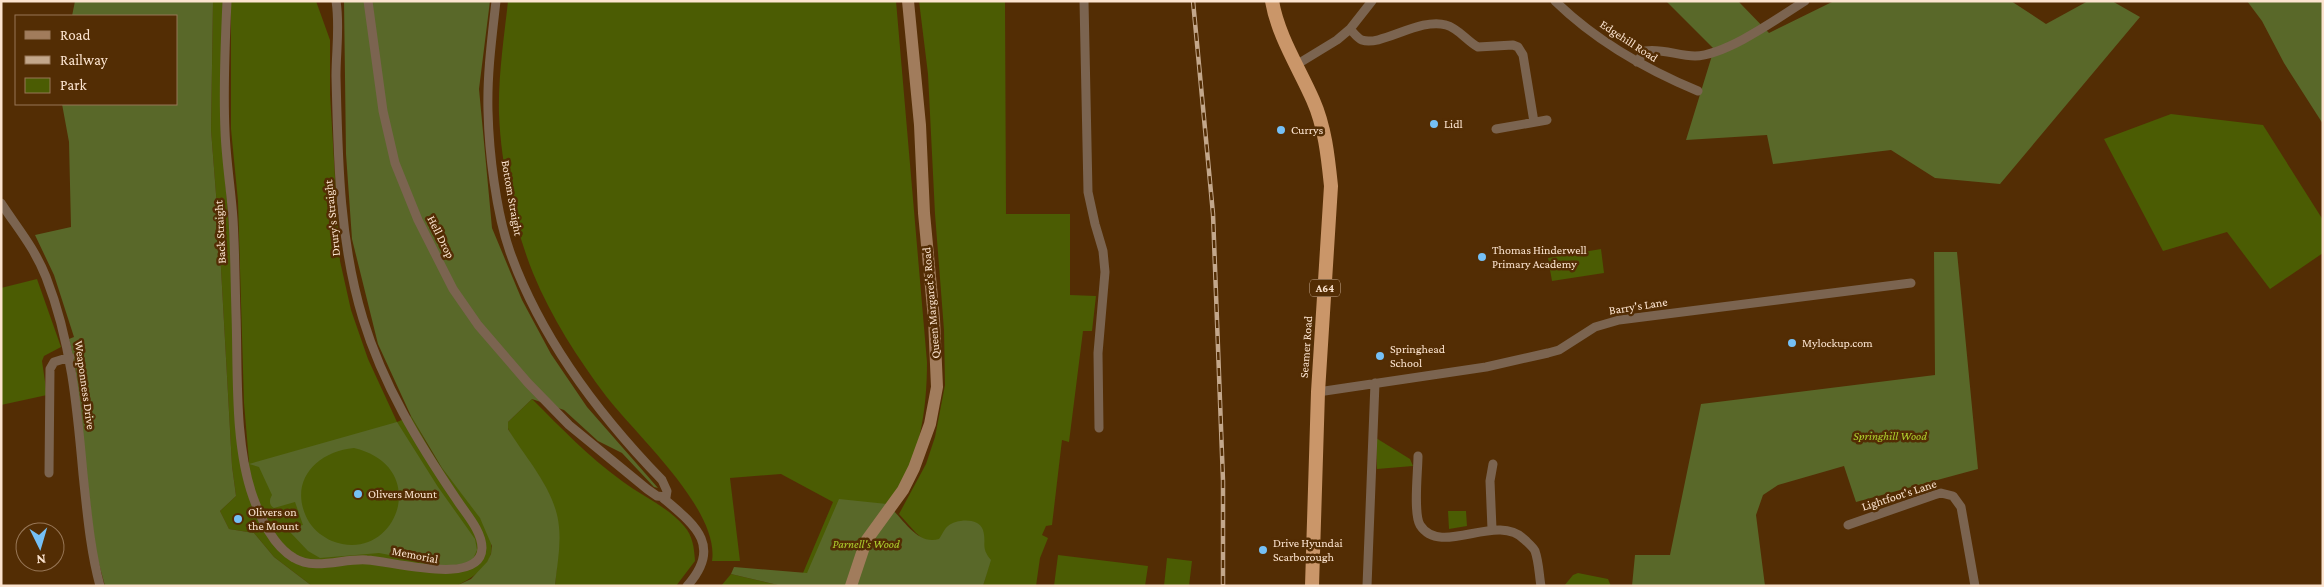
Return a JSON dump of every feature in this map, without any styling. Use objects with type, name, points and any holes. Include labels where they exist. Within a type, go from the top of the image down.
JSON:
[{"type":"highway","name":"Seamer Road","points":[[1272,1],[1278,21],[1314,102],[1322,127],[1328,152],[1331,186],[1318,392],[1312,586]]},
{"type":"main road","name":"Queen Margaret's Road","points":[[851,586],[866,540],[903,490],[914,468],[930,424],[937,387],[934,319],[925,240],[920,125],[908,1]]},
{"type":"street","name":"Back Straight","points":[[227,1],[225,132],[233,220],[239,414],[244,462]]},
{"type":"street","name":"Hell Drop","points":[[368,1],[383,111],[395,163],[418,220],[453,290],[478,325],[528,383],[585,438],[647,489],[664,498],[689,520],[700,536],[702,564],[687,586]]},
{"type":"street","name":"Bottom Straight","points":[[496,1],[488,116],[504,233],[521,279],[556,346],[591,399],[615,429],[665,484],[667,495],[664,498]]},
{"type":"street","points":[[1084,1],[1088,192],[1103,251],[1105,272],[1098,352],[1099,428]]},
{"type":"street","points":[[1296,65],[1337,40],[1350,29],[1372,1]]},
{"type":"street","name":"Edgehill Road","points":[[1554,1],[1574,20],[1637,62],[1654,72],[1698,91]]},
{"type":"street","points":[[1637,62],[1645,51],[1654,49],[1694,56],[1717,51],[1776,20],[1806,1]]},
{"type":"street","name":"Drury's Straight","points":[[337,2],[337,113],[343,221],[348,253],[363,319],[383,371],[407,420]]},
{"type":"street","points":[[1350,29],[1360,39],[1370,41],[1412,28],[1437,24],[1451,27],[1478,47],[1513,45],[1518,47],[1523,55],[1534,122]]},
{"type":"street","points":[[1496,129],[1547,120]]},
{"type":"street","name":"Weaponness Drive","points":[[1,203],[5,214],[30,243],[46,276],[70,358],[77,407],[88,522],[100,586]]},
{"type":"street","name":"Barry's Lane","points":[[1318,392],[1486,366],[1548,354],[1560,350],[1595,327],[1619,320],[1911,283]]},
{"type":"street","points":[[49,473],[50,369],[54,362],[70,358]]},
{"type":"street","points":[[1367,586],[1375,383]]},
{"type":"street","name":"Memorial","points":[[244,462],[251,494],[267,528],[278,544],[297,560],[314,564],[344,560],[371,560],[438,573],[462,572],[474,565],[481,555],[482,549],[479,534],[431,462],[407,420]]},
{"type":"street","points":[[1418,456],[1417,510],[1420,525],[1430,534],[1446,537],[1478,533],[1492,529],[1506,529],[1521,536],[1534,550],[1541,586]]},
{"type":"street","points":[[1492,529],[1490,482],[1493,464]]},
{"type":"street","name":"Lightfoot's Lane","points":[[1848,525],[1934,494],[1941,493],[1953,496],[1961,507],[1975,586]]},
{"type":"green space","points":[[75,1],[213,1],[211,130],[219,233],[232,466],[236,496],[220,511],[229,529],[254,533],[274,557],[312,586],[105,586],[95,549],[75,366],[69,339],[74,337],[54,275],[35,235],[71,227],[69,142],[62,105],[178,105],[178,15],[72,15]]},
{"type":"green space","points":[[213,1],[223,1],[221,127],[230,239],[242,464],[249,462],[244,403],[238,201],[231,129],[231,1],[316,1],[330,40],[330,94],[340,261],[351,310],[368,359],[397,422],[411,416],[442,468],[482,520],[491,543],[491,553],[486,564],[472,577],[456,586],[312,586],[274,557],[254,533],[229,529],[220,511],[236,496],[232,466],[219,233],[211,130]]},
{"type":"green space","points":[[344,1],[490,1],[479,89],[492,228],[522,300],[551,354],[587,407],[658,488],[654,487],[622,453],[598,441],[564,410],[532,399],[508,422],[508,429],[539,475],[557,513],[559,556],[555,585],[557,586],[456,586],[471,579],[487,562],[492,546],[480,518],[442,468],[411,416],[378,344],[352,239],[346,154]]},
{"type":"green space","points":[[508,1],[896,1],[927,362],[923,417],[908,472],[888,503],[807,573],[803,573],[833,502],[781,474],[730,478],[740,561],[712,561],[711,541],[703,519],[690,497],[655,452],[606,396],[575,352],[548,306],[533,273],[520,236],[502,154],[499,86]]},
{"type":"green space","points":[[919,1],[1005,1],[1006,214],[1070,214],[1070,295],[1096,296],[1092,331],[1083,331],[1069,442],[1062,440],[1052,525],[1046,526],[1042,535],[1048,538],[1040,558],[1036,586],[983,586],[990,560],[929,544],[899,514],[926,464],[935,437],[945,385],[944,330],[935,214],[928,74]]},
{"type":"green space","points":[[1666,1],[1738,1],[1769,33],[1834,1],[2011,1],[2046,24],[2088,1],[2112,1],[2140,17],[2000,184],[1935,178],[1891,150],[1773,164],[1767,135],[1686,140],[1714,49]]},
{"type":"green space","points":[[2247,1],[2323,1],[2323,124],[2284,63],[2262,21]]},
{"type":"green space","points":[[2171,114],[2263,125],[2323,220],[2323,253],[2270,289],[2227,232],[2163,251],[2104,139]]},
{"type":"green space","points":[[1601,249],[1604,273],[1552,281],[1548,258]]},
{"type":"green space","name":"Springhill Wood","points":[[1934,252],[1957,252],[1978,469],[1856,502],[1844,466],[1778,485],[1763,495],[1756,515],[1765,586],[1632,586],[1635,555],[1670,555],[1701,404],[1935,375]]},
{"type":"green space","points":[[37,279],[61,347],[44,356],[42,361],[47,395],[1,405],[1,288]]},
{"type":"green space","points":[[532,399],[598,462],[678,519],[687,530],[692,542],[695,561],[676,586],[555,585],[558,532],[553,507],[542,481],[514,440],[507,426],[508,422]]},
{"type":"green space","points":[[397,422],[438,487],[475,539],[477,550],[471,563],[438,567],[411,559],[379,553],[320,558],[308,551],[289,531],[289,528],[303,525],[295,502],[272,507],[270,499],[272,495],[259,467],[249,464]],"holes":[[[354,448],[379,458],[393,474],[399,492],[397,511],[388,528],[373,540],[354,545],[325,538],[309,522],[303,508],[301,495],[303,483],[308,472],[316,463],[327,456]]]},
{"type":"green space","points":[[1376,438],[1410,459],[1413,466],[1377,469]]},
{"type":"green space","name":"Parnell's Wood","points":[[839,499],[887,504],[910,529],[931,540],[939,539],[947,527],[956,522],[967,520],[977,523],[983,530],[986,552],[991,560],[983,586],[782,586],[731,574],[734,567],[807,573]]},
{"type":"green space","points":[[1448,511],[1466,511],[1467,526],[1449,529]]},
{"type":"green space","points":[[1058,555],[1148,566],[1145,586],[1054,586]]},
{"type":"green space","points":[[1167,558],[1192,561],[1189,586],[1164,586]]},
{"type":"green space","points":[[1578,573],[1608,579],[1611,586],[1564,586],[1573,575]]},
{"type":"green space","points":[[731,574],[782,586],[721,586]]},
{"type":"railway","points":[[1193,1],[1213,214],[1223,481],[1223,586]]},
{"type":"place","name":"Lidl","points":[[1434,124]]},
{"type":"place","name":"Currys","points":[[1281,130]]},
{"type":"place","name":"Thomas Hinderwell Primary Academy","points":[[1482,257]]},
{"type":"place","name":"Mylockup.com","points":[[1792,343]]},
{"type":"place","name":"Springhead School","points":[[1380,356]]},
{"type":"place","name":"Olivers Mount","points":[[358,494]]},
{"type":"place","name":"Olivers on the Mount","points":[[238,519]]},
{"type":"place","name":"Drive Hyundai Scarborough","points":[[1263,550]]}]
